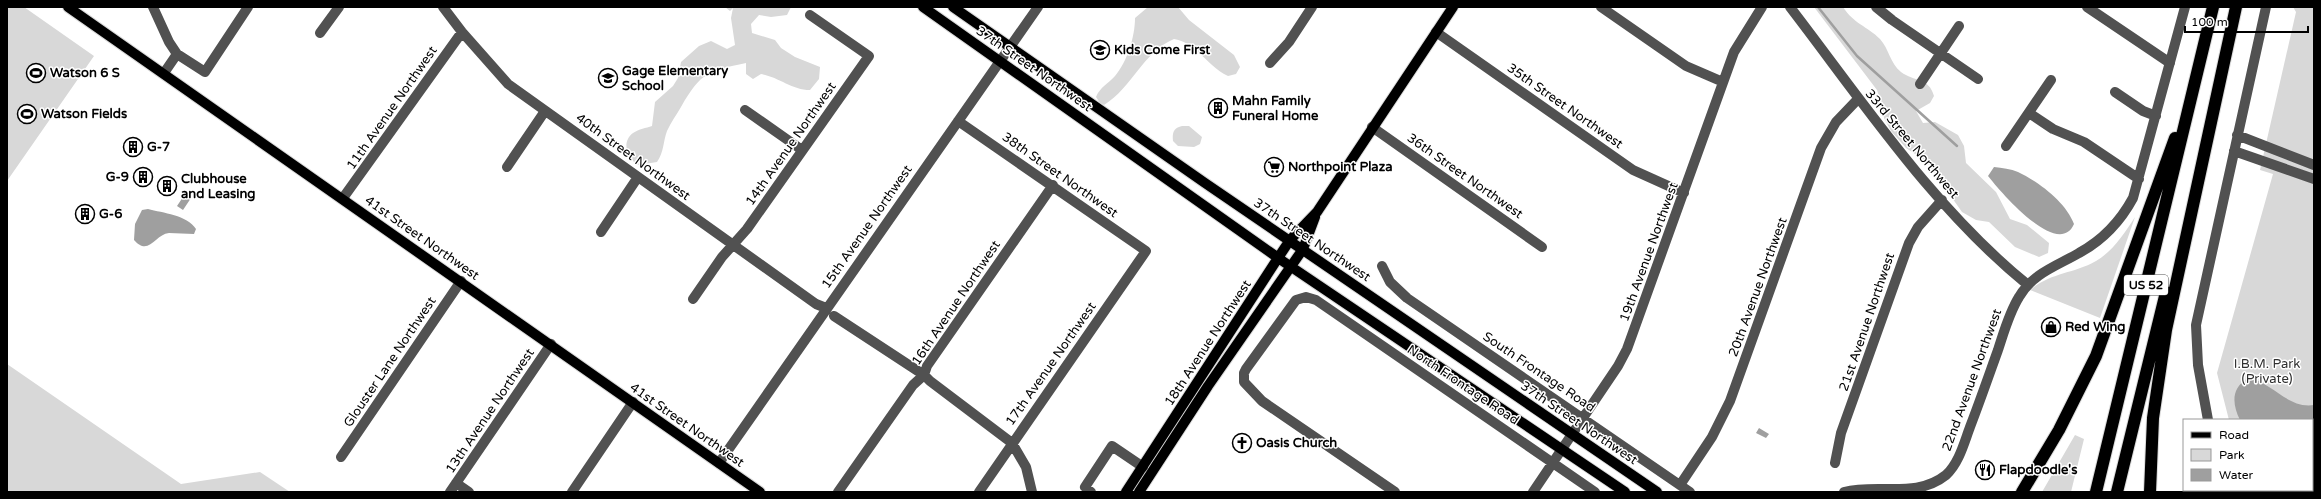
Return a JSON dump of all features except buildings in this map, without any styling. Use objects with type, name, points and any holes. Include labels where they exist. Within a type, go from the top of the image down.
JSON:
[{"type":"highway","name":"US 52","points":[[2096,492],[2213,7]]},
{"type":"highway","name":"US 52","points":[[2116,492],[2219,88],[2236,7]]},
{"type":"highway","points":[[2022,492],[2069,412],[2096,356],[2196,79]]},
{"type":"highway","points":[[2150,492],[2153,418],[2160,365],[2219,88]]},
{"type":"main road","name":"41st Street Northwest","points":[[68,7],[343,198],[760,492]]},
{"type":"main road","name":"37th Street Northwest","points":[[923,7],[1291,267],[1625,492]]},
{"type":"main road","name":"37th Street Northwest","points":[[953,7],[1657,492]]},
{"type":"main road","name":"18th Avenue Northwest","points":[[1126,492],[1290,240],[1317,212],[1453,7]]},
{"type":"main road","name":"18th Avenue Northwest","points":[[1139,492],[1208,386],[1303,249],[1317,212]]},
{"type":"street","points":[[153,7],[169,42],[177,54],[205,72],[248,7]]},
{"type":"street","points":[[320,33],[339,7]]},
{"type":"street","name":"40th Street Northwest","points":[[443,7],[462,32],[500,76],[545,111],[734,245],[826,308]]},
{"type":"street","name":"15th Avenue Northwest","points":[[719,463],[1038,7]]},
{"type":"street","points":[[1270,64],[1289,42],[1312,7]]},
{"type":"street","points":[[1601,7],[1686,66],[1723,82]]},
{"type":"street","name":"19th Avenue Northwest","points":[[1533,492],[1584,418],[1618,366],[1627,349],[1723,82],[1739,43],[1762,7]]},
{"type":"street","name":"33rd Street Northwest","points":[[1790,7],[1858,99],[1942,200],[1984,246],[2028,285]]},
{"type":"street","points":[[1876,7],[1978,78]]},
{"type":"street","points":[[2087,7],[2170,63]]},
{"type":"street","name":"22nd Avenue Northwest","points":[[1844,492],[1864,489],[1916,489],[1934,482],[1953,467],[1963,446],[2014,305],[2028,285],[2046,270],[2079,254],[2111,230],[2126,210],[2139,179],[2184,7]]},
{"type":"street","points":[[2208,419],[2198,365],[2196,325],[2266,7]]},
{"type":"street","name":"14th Avenue Northwest","points":[[693,299],[722,257],[734,245],[869,56],[810,15]]},
{"type":"street","points":[[1920,84],[1959,26]]},
{"type":"street","name":"11th Avenue Northwest","points":[[343,198],[462,32]]},
{"type":"street","name":"35th Street Northwest","points":[[1436,32],[1633,170],[1684,193]]},
{"type":"street","points":[[164,73],[177,54]]},
{"type":"street","points":[[2006,146],[2051,80]]},
{"type":"street","points":[[2115,92],[2143,111],[2156,116]]},
{"type":"street","name":"20th Avenue Northwest","points":[[1680,485],[1712,437],[1730,401],[1821,148],[1836,122],[1858,99]]},
{"type":"street","points":[[745,110],[802,150]]},
{"type":"street","points":[[507,167],[545,111]]},
{"type":"street","points":[[2029,113],[2053,129],[2084,142],[2139,179]]},
{"type":"street","name":"38th Street Northwest","points":[[958,121],[1053,185],[1146,251]]},
{"type":"street","name":"36th Street Northwest","points":[[1372,127],[1542,247]]},
{"type":"street","points":[[2237,136],[2314,165]]},
{"type":"street","points":[[2234,151],[2314,179]]},
{"type":"street","points":[[601,232],[638,177]]},
{"type":"street","name":"16th Avenue Northwest","points":[[838,492],[913,385],[924,375],[926,366],[1053,185]]},
{"type":"street","name":"21st Avenue Northwest","points":[[1835,463],[1842,433],[1908,243],[1918,227],[1942,200]]},
{"type":"street","name":"17th Avenue Northwest","points":[[979,492],[1146,251]]},
{"type":"street","name":"South Frontage Road","points":[[1382,266],[1390,282],[1407,298],[1690,492]]},
{"type":"street","name":"Glouster Lane Northwest","points":[[341,457],[461,281]]},
{"type":"street","name":"North Frontage Road","points":[[1395,492],[1262,400],[1244,382],[1244,373],[1246,369],[1292,303],[1306,296],[1316,300],[1596,492]]},
{"type":"street","points":[[834,316],[924,375],[1012,443],[1026,466],[1032,492]]},
{"type":"street","name":"13th Avenue Northwest","points":[[450,492],[551,344]]},
{"type":"street","points":[[572,492],[633,402]]},
{"type":"street","points":[[1091,492],[1085,487],[1112,446],[1143,467]]},
{"type":"street","points":[[456,483],[469,492]]},
{"type":"green space","name":"Watson Fields","points":[[7,7],[24,7],[94,56],[7,181]]},
{"type":"green space","points":[[725,7],[791,7],[787,15],[771,17],[759,15],[751,24],[752,33],[775,40],[781,48],[795,57],[820,67],[819,79],[810,90],[797,88],[761,74],[753,79],[746,74],[746,63],[714,71],[700,80],[688,95],[667,131],[662,151],[657,162],[638,165],[628,154],[626,145],[627,141],[633,133],[652,126],[655,102],[673,86],[678,78],[681,62],[699,46],[711,41],[727,49],[735,45],[731,18],[733,8],[730,11]]},
{"type":"green space","points":[[1148,7],[1178,7],[1189,20],[1234,55],[1240,67],[1236,74],[1228,76],[1213,66],[1190,45],[1174,39],[1154,52],[1114,98],[1104,105],[1100,103],[1096,97],[1102,88],[1115,76],[1127,57],[1134,33],[1135,18]]},
{"type":"green space","points":[[1814,7],[1843,7],[1856,21],[1880,39],[1886,47],[1894,64],[1901,72],[1929,86],[1934,96],[1930,103],[1916,111],[1923,123],[1935,122],[1958,135],[1964,146],[1966,163],[1996,192],[2010,219],[2027,225],[2049,243],[2048,253],[2039,257],[2015,247],[1989,222],[1976,220],[1962,212],[1926,161],[1906,148],[1891,131],[1884,118],[1882,105],[1877,90]]},
{"type":"green space","name":"I.B.M. Park (Private)","points":[[2293,7],[2314,7],[2314,492],[2280,491],[2313,491],[2313,419],[2229,419],[2217,373],[2273,174],[2260,170],[2296,12]]},
{"type":"green space","points":[[1182,126],[1189,126],[1202,137],[1200,144],[1194,147],[1178,146],[1173,141],[1174,131]]},
{"type":"green space","points":[[2135,217],[2100,318],[2030,290],[2054,276],[2087,265],[2102,257],[2118,242]]},
{"type":"green space","points":[[7,364],[181,484],[260,472],[290,492],[7,492]]},
{"type":"green space","points":[[2075,435],[2084,439],[2071,492],[2042,492]]},
{"type":"water","points":[[1994,167],[2018,172],[2043,187],[2065,208],[2074,224],[2066,233],[2055,234],[2029,219],[1988,176]]},
{"type":"water","points":[[185,194],[191,198],[183,210],[177,206]]},
{"type":"water","points":[[148,209],[174,215],[187,221],[196,229],[194,234],[164,234],[148,246],[139,245],[134,240],[135,224],[142,210]]},
{"type":"water","points":[[2248,378],[2257,380],[2296,403],[2314,405],[2314,492],[2298,491],[2313,491],[2313,419],[2240,419],[2235,408],[2235,397],[2236,391],[2242,382]]},
{"type":"water","points":[[1759,428],[1769,434],[1766,438],[1756,433]]},
{"type":"waterway","points":[[1818,7],[1857,56],[1957,146]]},
{"type":"place","name":"Kids Come First","points":[[1100,50]]},
{"type":"place","name":"Watson 6 S","points":[[36,73]]},
{"type":"place","name":"Gage Elementary School","points":[[608,78]]},
{"type":"place","name":"Mahn Family Funeral Home","points":[[1218,108]]},
{"type":"place","name":"Watson Fields","points":[[27,114]]},
{"type":"place","name":"G-7","points":[[133,147]]},
{"type":"place","name":"Northpoint Plaza","points":[[1274,167]]},
{"type":"place","name":"G-9","points":[[143,177]]},
{"type":"place","name":"Clubhouse and Leasing","points":[[167,186]]},
{"type":"place","name":"G-6","points":[[85,214]]},
{"type":"place","name":"Red Wing","points":[[2051,327]]},
{"type":"place","name":"Oasis Church","points":[[1242,443]]},
{"type":"place","name":"Flapdoodle's","points":[[1985,470]]}]
